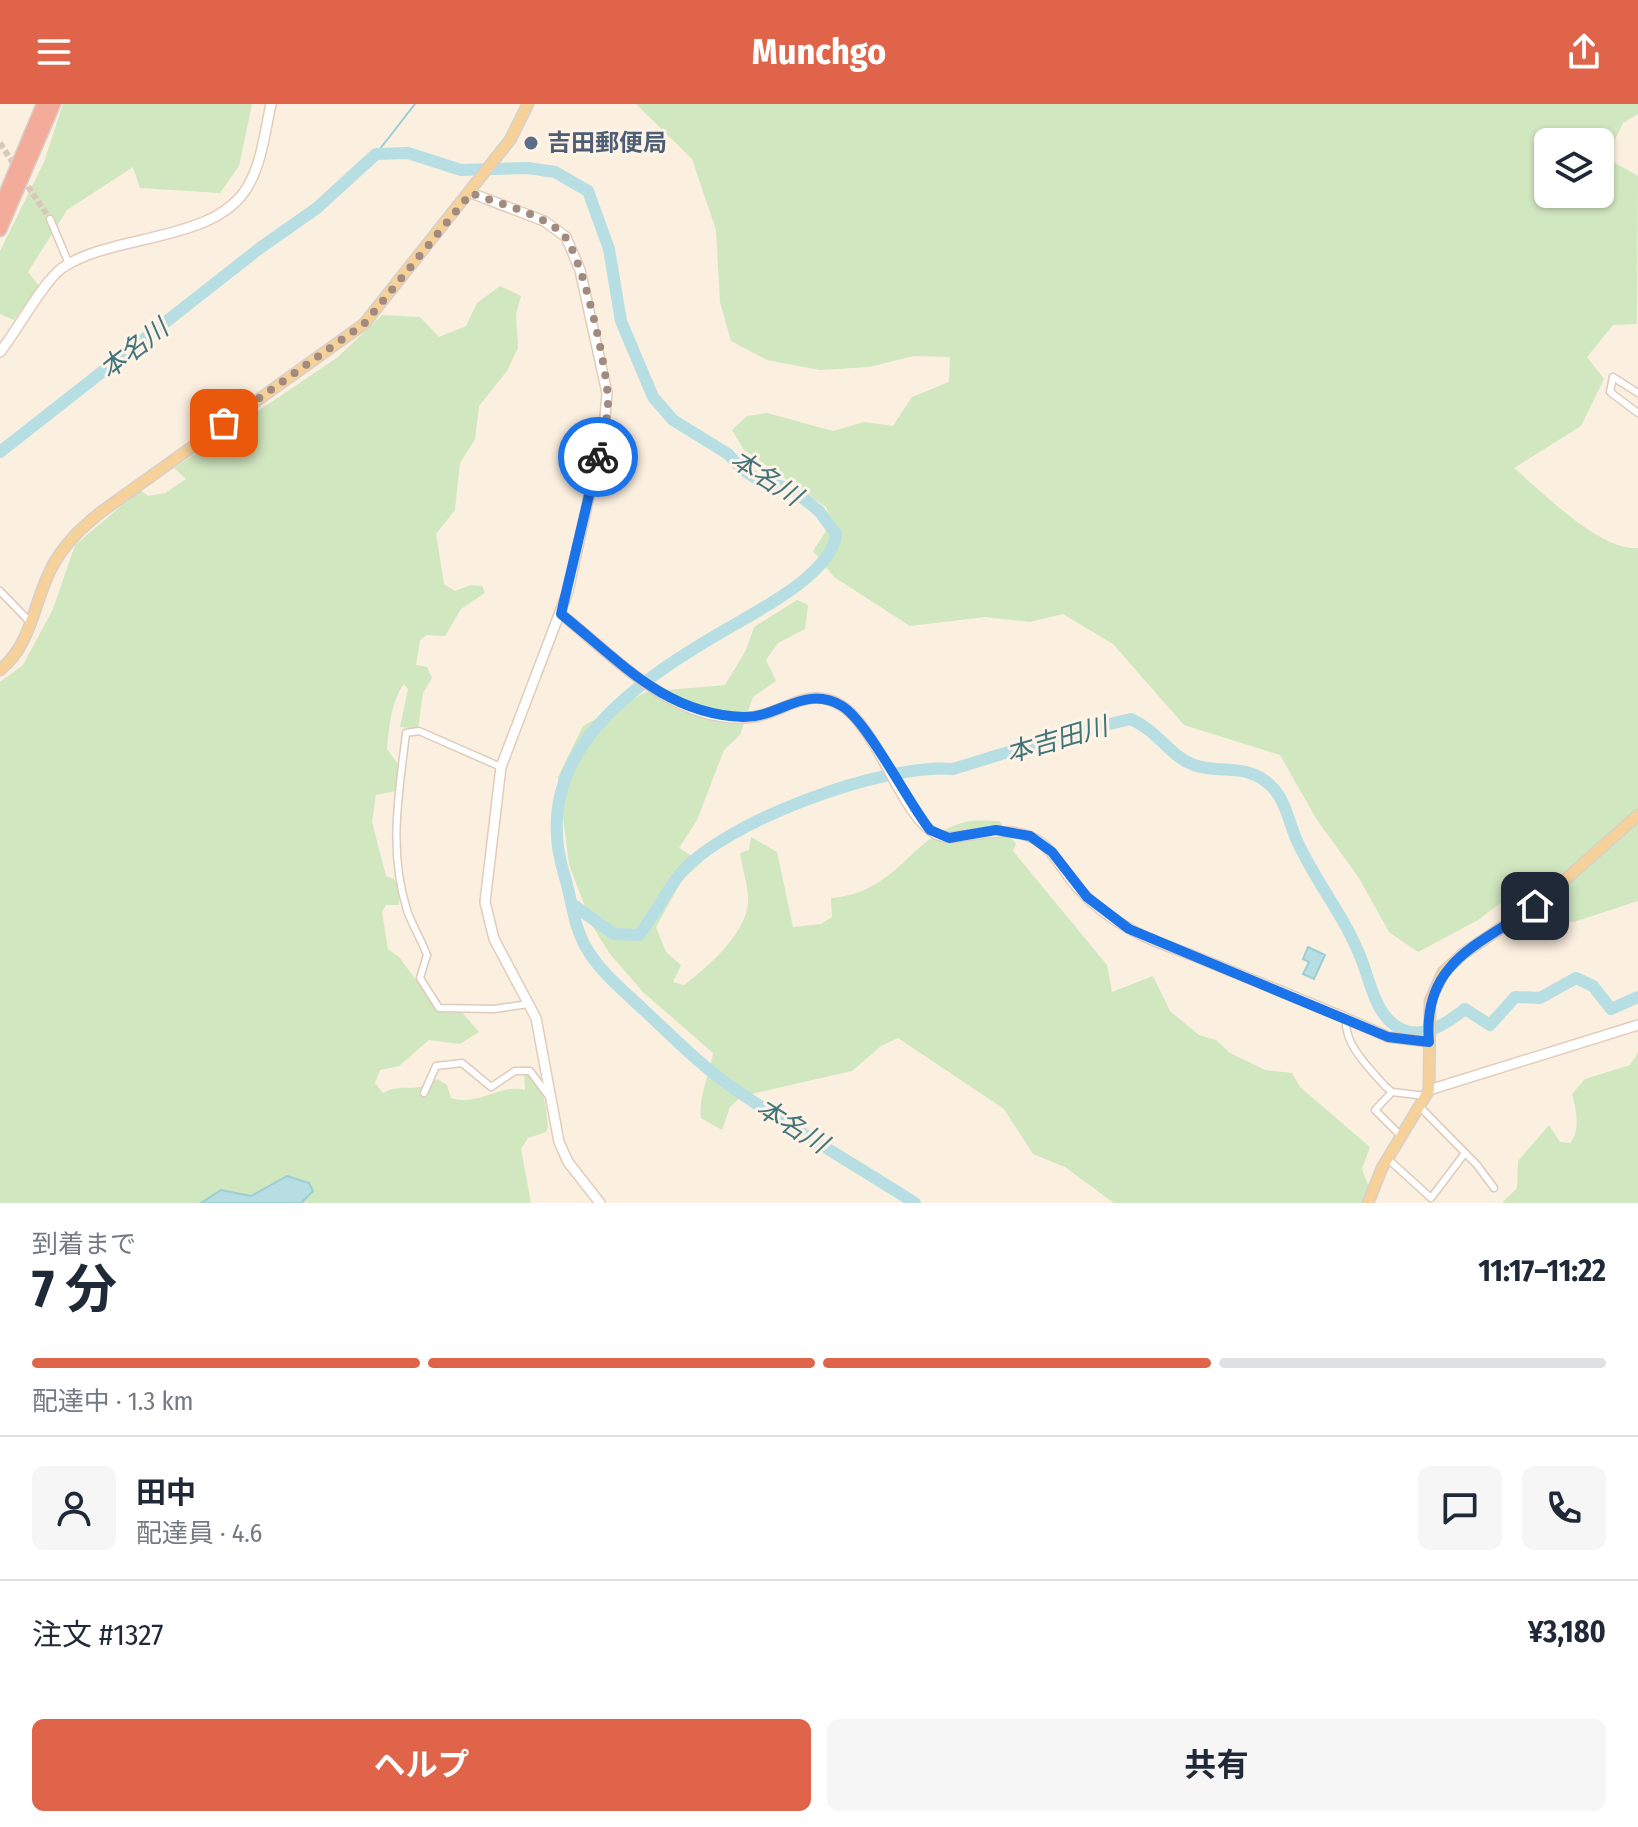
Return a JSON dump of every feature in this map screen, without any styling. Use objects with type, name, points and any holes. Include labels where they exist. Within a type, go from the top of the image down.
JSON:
[{"type":"highway","points":[[0,207],[43,104]]},
{"type":"highway","points":[[0,230],[54,104]]},
{"type":"main road","points":[[0,670],[15,655],[32,624],[51,568],[72,537],[101,512],[355,332],[383,303],[471,193],[528,104]]},
{"type":"main road","points":[[1369,1202],[1388,1159],[1421,1108],[1427,1093],[1428,1017],[1433,990],[1449,965],[1535,906],[1638,815]]},
{"type":"street","points":[[0,352],[50,279],[69,264],[94,251],[154,238],[210,218],[234,204],[255,173],[271,104]]},
{"type":"street","points":[[471,193],[544,221],[566,237],[580,270],[604,371],[608,406],[604,429],[561,614],[501,767],[486,889],[486,916],[494,939],[528,1003],[543,1046],[559,1142],[568,1162],[600,1203]]},
{"type":"street","points":[[50,219],[69,264]]},
{"type":"street","points":[[1638,393],[1613,377],[1610,392],[1638,413]]},
{"type":"street","points":[[0,591],[32,624]]},
{"type":"street","points":[[561,614],[652,690],[681,706],[741,717],[766,713],[804,698],[831,701],[849,711],[895,782],[938,836],[949,838],[996,830],[1030,836],[1052,852],[1087,897],[1129,929],[1396,1040],[1429,1038]]},
{"type":"street","points":[[501,767],[419,731],[406,733],[395,812],[395,850],[406,906],[427,955],[420,978],[439,1008],[494,1009],[528,1003]]},
{"type":"street","points":[[1346,1018],[1345,1025],[1358,1054],[1392,1092],[1427,1093],[1638,1025]]},
{"type":"street","points":[[424,1093],[432,1082],[436,1066],[462,1063],[491,1087],[515,1071],[530,1071],[550,1098]]},
{"type":"street","points":[[1392,1092],[1375,1110],[1402,1137]]},
{"type":"street","points":[[1421,1108],[1494,1188]]},
{"type":"street","points":[[1388,1159],[1431,1198],[1465,1153]]},
{"type":"green space","points":[[63,104],[252,104],[239,166],[220,193],[140,188],[133,167],[67,210],[28,272],[39,286],[14,320],[0,314],[0,251],[44,162]]},
{"type":"green space","points":[[636,104],[1638,104],[1638,114],[1623,123],[1614,142],[1614,128],[1534,128],[1534,208],[1614,208],[1614,162],[1638,176],[1637,324],[1613,325],[1587,357],[1604,379],[1581,426],[1514,468],[1589,530],[1606,540],[1638,548],[1638,901],[1574,922],[1554,920],[1522,887],[1478,920],[1418,952],[1389,932],[1359,878],[1317,820],[1280,755],[1184,725],[1113,644],[1063,614],[1030,622],[985,617],[910,626],[834,577],[813,551],[832,522],[826,507],[744,450],[732,430],[747,416],[767,413],[833,431],[864,422],[893,426],[912,397],[949,382],[950,357],[913,356],[869,367],[820,370],[767,360],[731,341],[720,302],[716,230],[692,159]]},
{"type":"green space","points":[[500,286],[521,296],[516,314],[518,348],[507,371],[479,406],[475,439],[460,463],[455,510],[436,534],[444,584],[455,591],[471,585],[482,586],[485,593],[461,609],[445,636],[427,635],[420,640],[416,665],[427,667],[432,678],[423,693],[418,729],[400,727],[408,689],[404,684],[396,698],[387,749],[400,767],[395,791],[376,795],[372,822],[386,876],[394,879],[400,890],[399,905],[386,905],[382,912],[388,949],[399,957],[438,1010],[449,1013],[460,1010],[479,1032],[460,1044],[429,1040],[399,1066],[380,1070],[375,1083],[383,1093],[397,1088],[421,1087],[437,1079],[447,1085],[451,1098],[471,1100],[506,1090],[525,1090],[524,1071],[531,1076],[543,1095],[548,1127],[546,1132],[528,1138],[521,1149],[531,1203],[0,1203],[0,682],[23,665],[53,609],[75,545],[140,490],[148,496],[165,493],[186,479],[174,468],[338,357],[382,315],[420,317],[439,337],[466,326],[477,303]]},
{"type":"green space","points":[[797,600],[808,605],[805,629],[778,643],[766,660],[776,681],[753,697],[740,735],[724,750],[697,820],[679,848],[702,862],[682,880],[656,927],[666,952],[681,965],[673,982],[684,985],[705,968],[743,922],[748,896],[740,853],[749,850],[751,837],[777,852],[793,927],[821,924],[832,917],[831,898],[872,886],[944,830],[967,822],[999,821],[1016,844],[1013,851],[1107,965],[1112,992],[1153,976],[1170,1011],[1199,1035],[1216,1040],[1230,1053],[1265,1070],[1292,1073],[1300,1087],[1370,1147],[1362,1169],[1375,1203],[1114,1203],[1065,1167],[1033,1154],[1004,1109],[898,1038],[881,1046],[852,1071],[742,1096],[730,1107],[722,1130],[701,1118],[701,1101],[713,1053],[643,992],[610,954],[593,927],[569,865],[558,777],[583,726],[646,692],[725,685],[746,650],[754,627]]},
{"type":"green space","points":[[1638,1053],[1638,1203],[1502,1203],[1517,1188],[1518,1161],[1549,1125],[1560,1142],[1570,1143],[1576,1132],[1577,1119],[1572,1094],[1585,1079],[1630,1065]]},
{"type":"water","points":[[1308,947],[1325,955],[1314,979],[1303,974],[1309,962],[1303,959]]},
{"type":"water","points":[[287,1176],[309,1183],[313,1191],[301,1203],[201,1203],[221,1190],[251,1196]]},
{"type":"waterway","points":[[376,154],[415,104]]},
{"type":"waterway","name":"本名川","points":[[0,452],[260,248],[317,208],[376,154],[408,153],[461,170],[528,168],[555,172],[588,191],[609,249],[621,321],[653,397],[673,420],[728,454],[757,479],[793,490],[819,511],[836,534],[832,549],[808,577],[657,673],[625,698],[597,726],[575,757],[561,792],[557,831],[564,874],[579,931],[592,957],[606,974],[712,1072],[780,1119],[915,1203]]},
{"type":"waterway","name":"本吉田川","points":[[572,904],[614,934],[639,935],[680,874],[702,854],[732,834],[768,816],[808,799],[888,775],[953,769],[1067,734],[1131,719],[1186,762],[1204,768],[1244,771],[1254,774],[1273,788],[1295,837],[1355,945],[1379,1007],[1399,1028],[1417,1032],[1434,1029],[1465,1009],[1490,1025],[1515,997],[1540,998],[1576,978],[1593,986],[1611,1009],[1638,997]]},
{"type":"tunnel","points":[[0,143],[15,166]]},
{"type":"tunnel","points":[[23,179],[50,219]]},
{"type":"way so far","points":[[224,423],[328,353],[364,324],[471,193],[544,221],[566,237],[576,256],[607,393],[608,406],[598,457]]},
{"type":"place","name":"吉田郵便局","points":[[531,143]]},
{"type":"route","points":[[598,457],[561,614],[652,690],[681,706],[724,715],[753,717],[804,698],[839,704],[860,725],[895,782],[930,830],[938,836],[949,838],[996,830],[1030,836],[1052,852],[1077,888],[1140,935],[1396,1040],[1429,1042],[1430,1001],[1443,972],[1464,953],[1535,906]]}]
